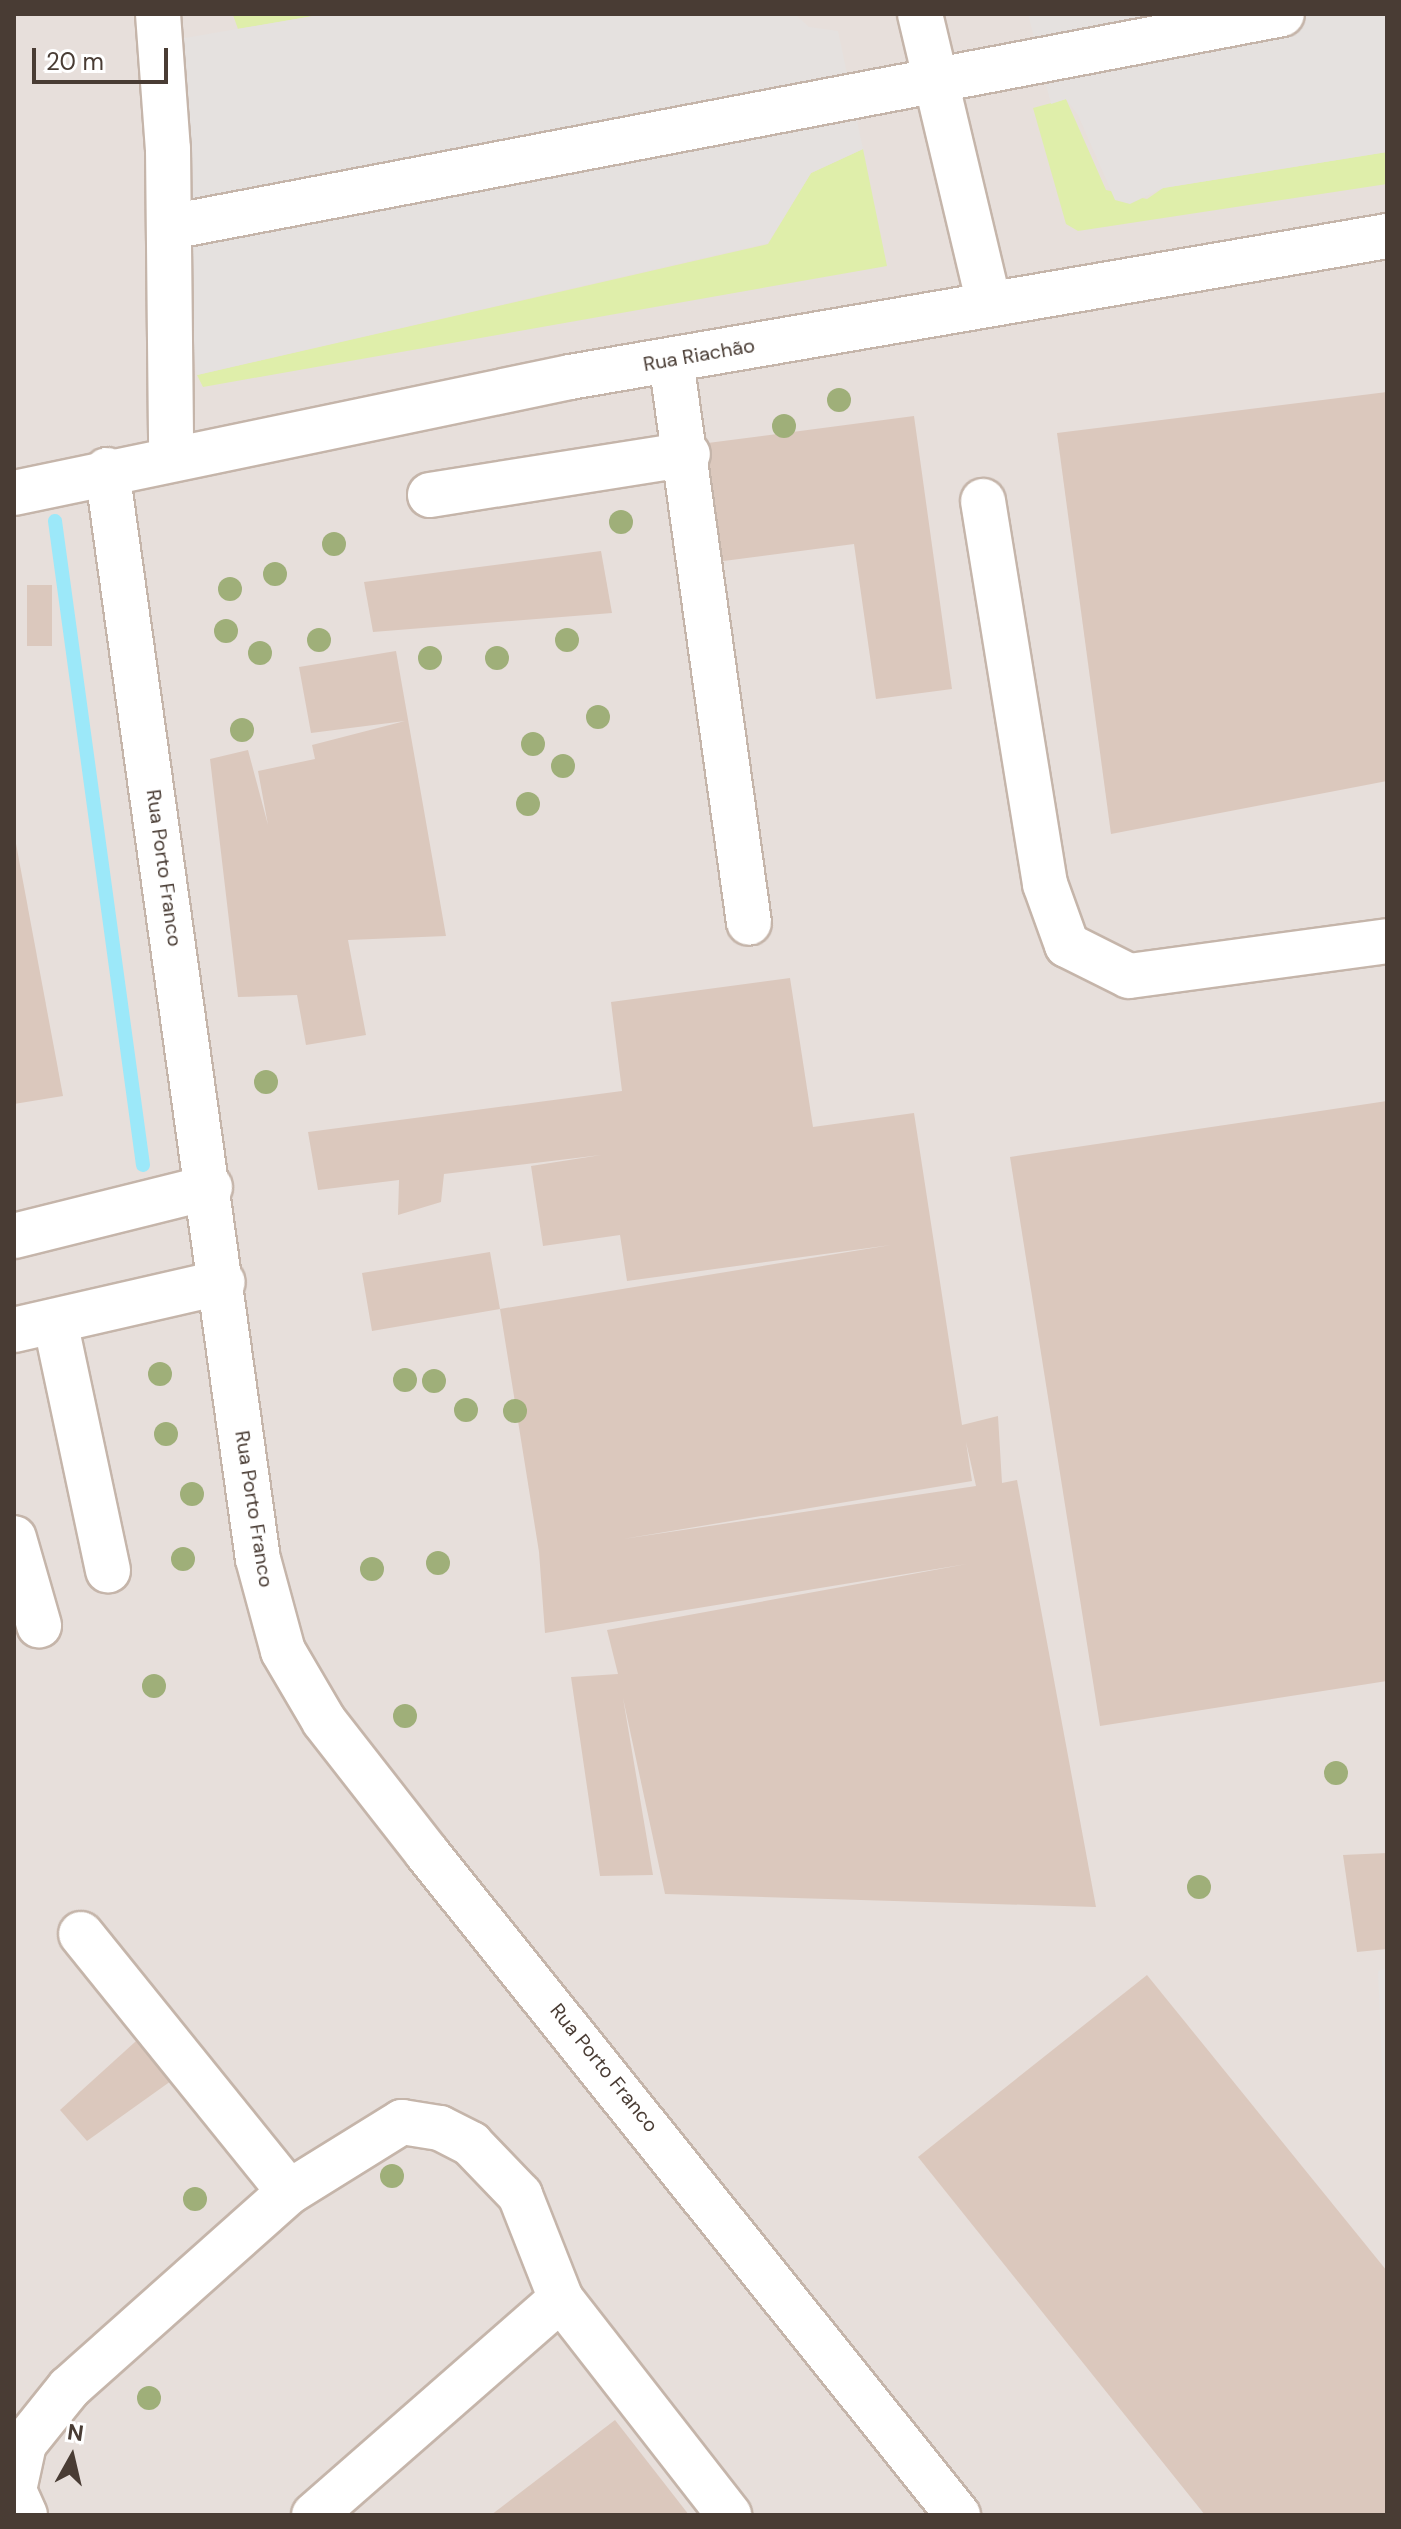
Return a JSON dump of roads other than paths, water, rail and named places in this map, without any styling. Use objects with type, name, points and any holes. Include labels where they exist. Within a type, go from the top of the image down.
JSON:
[{"type":"street","points":[[158,14],[170,227],[171,456]]},
{"type":"street","points":[[920,14],[988,300]]},
{"type":"street","points":[[170,227],[935,85],[1282,14]]},
{"type":"street","name":"Rua Riachão","points":[[14,493],[171,456],[988,300],[1387,236]]},
{"type":"street","points":[[671,360],[688,454],[749,923]]},
{"type":"street","points":[[430,495],[688,454]]},
{"type":"street","name":"Rua Porto Franco","points":[[107,470],[210,1187],[258,1559],[283,1651],[324,1721],[958,2515]]},
{"type":"street","points":[[983,501],[1045,884],[1067,945],[1129,976],[1387,941]]},
{"type":"street","points":[[14,1236],[210,1187]]},
{"type":"street","points":[[108,1570],[35,1326],[223,1282]]},
{"type":"street","points":[[14,1538],[39,1625]]},
{"type":"street","points":[[81,1934],[289,2192]]},
{"type":"street","points":[[25,2515],[14,2490],[24,2444],[69,2388],[289,2192],[402,2122],[440,2128],[471,2144],[520,2195],[561,2299],[729,2515]]},
{"type":"street","points":[[314,2515],[561,2299]]},
{"type":"waterway","points":[[55,521],[143,1165]]}]
